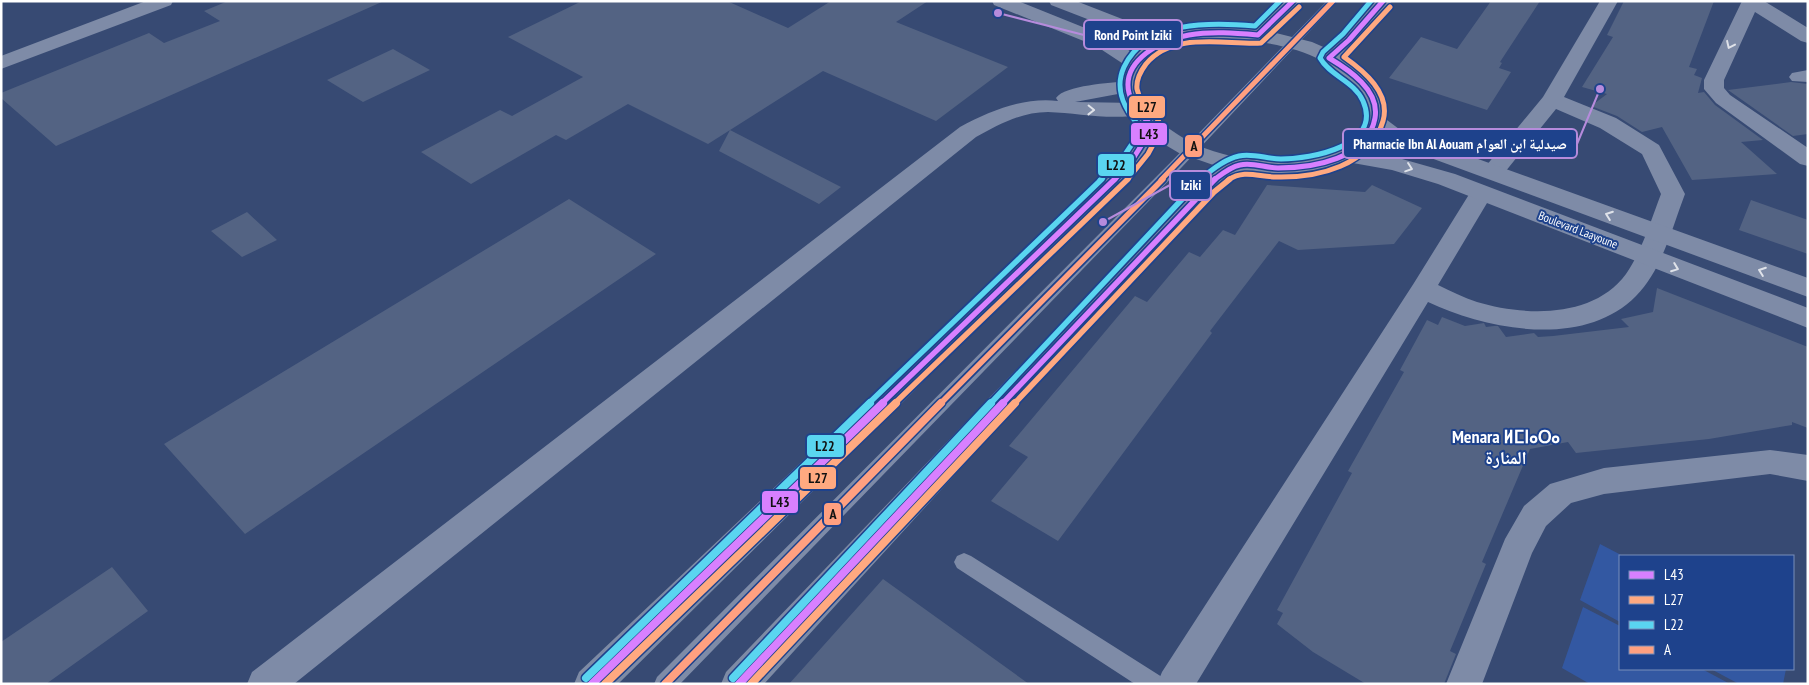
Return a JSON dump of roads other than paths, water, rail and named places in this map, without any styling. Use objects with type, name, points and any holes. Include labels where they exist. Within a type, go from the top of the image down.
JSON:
[{"type":"main road","points":[[1258,35],[1293,1]]},
{"type":"main road","points":[[1329,58],[1349,40],[1383,1]]},
{"type":"main road","points":[[1213,32],[1258,35],[1292,42],[1329,58],[1352,74],[1368,91],[1374,104],[1375,122],[1370,135],[1363,143],[1344,155],[1320,164],[1293,167],[1241,164],[1191,150],[1170,139],[1144,118],[1130,99],[1127,87],[1129,74],[1135,63],[1147,51],[1164,42],[1184,36],[1213,32]]},
{"type":"main road","points":[[592,684],[1129,165],[1140,150],[1144,118]]},
{"type":"main road","points":[[739,684],[1199,193],[1214,180],[1241,164]]},
{"type":"street","points":[[105,1],[126,16]]},
{"type":"street","points":[[1,63],[164,1]]},
{"type":"street","points":[[1001,1],[1103,42],[1135,63]]},
{"type":"street","points":[[1058,1],[1164,42]]},
{"type":"street","points":[[1175,684],[1423,289],[1487,182],[1552,100],[1609,1]]},
{"type":"street","points":[[1808,37],[1751,1],[1714,80],[1714,89],[1723,99],[1808,159]]},
{"type":"street","points":[[265,684],[968,132],[998,116],[1013,111],[1047,106],[1084,93],[1127,87]]},
{"type":"street","points":[[1423,289],[1474,311],[1529,319],[1573,319],[1609,306],[1628,290],[1638,277],[1673,194],[1651,150],[1608,122],[1552,100]]},
{"type":"street","points":[[1047,106],[1144,118]]},
{"type":"street","name":"Boulevard Laayoune","points":[[1375,122],[1391,134],[1487,182],[1647,257],[1808,318]]},
{"type":"street","name":"Boulevard Laayoune","points":[[1344,155],[1370,157],[1487,182],[1657,232],[1808,288]]},
{"type":"street","points":[[1464,684],[1517,549],[1535,516],[1561,493],[1604,481],[1770,462],[1808,468]]},
{"type":"lane","points":[[665,684],[1191,150],[1333,1]]},
{"type":"lane","points":[[964,562],[1154,684]]},
{"type":"place","name":"Rond Point Iziki","points":[[998,13]]},
{"type":"place","name":"Pharmacie Ibn Al Aouam صيدلية ابن العوام","points":[[1600,89]]},
{"type":"place","name":"Iziki","points":[[1103,222]]},
{"type":"district","name":"Menara ⵍⵎⵏⴰⵔⴰ المنارة","points":[[1506,447]]}]
